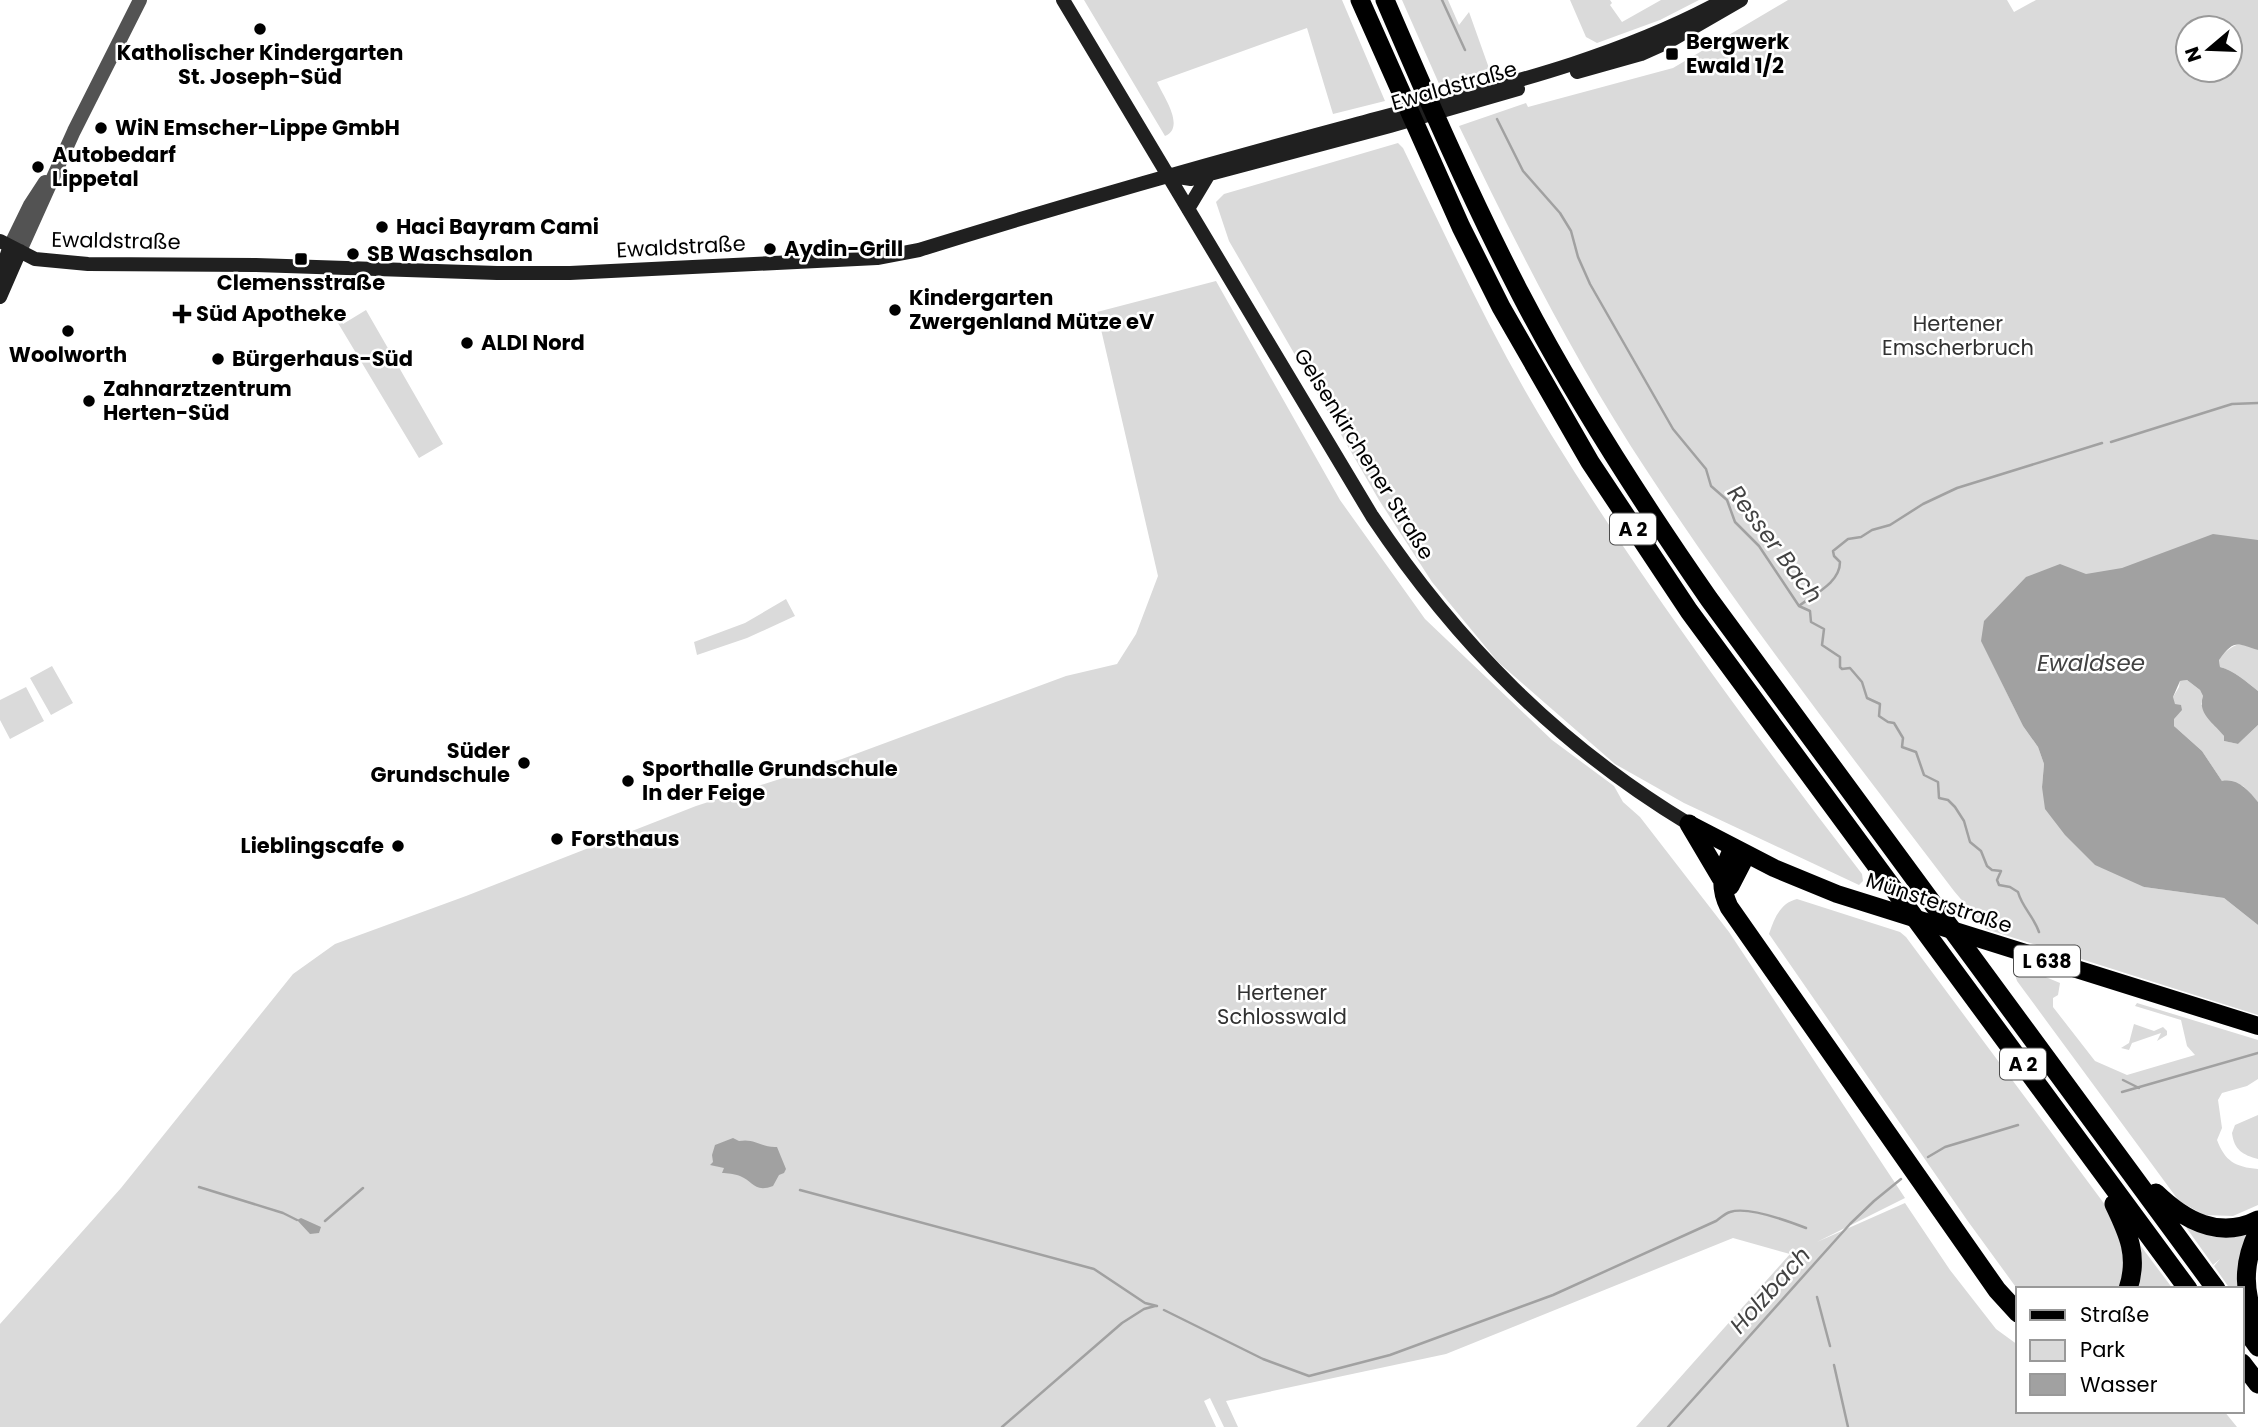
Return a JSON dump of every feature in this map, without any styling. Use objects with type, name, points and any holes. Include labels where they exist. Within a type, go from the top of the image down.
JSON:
[{"type":"highway","name":"A 2","points":[[1360,0],[1422,142],[1501,307],[1597,473],[1689,611],[2187,1287]]},
{"type":"highway","name":"A 2","points":[[1385,0],[1444,135],[1522,296],[1610,451],[1709,598],[2215,1287]]},
{"type":"highway","points":[[1689,824],[1721,878],[1723,896],[1733,914],[1997,1290],[2016,1311]]},
{"type":"highway","points":[[1721,878],[1740,852]]},
{"type":"highway","points":[[1733,914],[1730,885],[1740,852]]},
{"type":"highway","points":[[2090,1156],[2132,1246],[2134,1262],[2129,1287]]},
{"type":"highway","points":[[2123,1162],[2170,1207],[2194,1222],[2223,1228],[2237,1227],[2258,1220]]},
{"type":"highway","points":[[2258,1232],[2249,1253],[2245,1275],[2249,1305],[2258,1327]]},
{"type":"highway","points":[[2244,1328],[2258,1347]]},
{"type":"highway","points":[[2244,1366],[2258,1384]]},
{"type":"highway","points":[[2244,1378],[2258,1393]]},
{"type":"main road","name":"Gelsenkirchener Straße","points":[[1063,0],[1372,516],[1407,569],[1450,622],[1489,666],[1547,722],[1620,780],[1689,824],[1740,852],[1808,883]]},
{"type":"main road","name":"Ewaldstraße","points":[[0,297],[10,246],[35,259],[88,264],[256,265],[497,273],[570,274],[877,258],[919,250],[1167,176],[1579,62],[1669,29],[1724,0]]},
{"type":"main road","name":"Ewaldstraße","points":[[1167,176],[1191,178],[1209,174],[1390,126],[1640,54],[1670,41],[1741,0]]},
{"type":"main road","points":[[1188,209],[1209,174]]},
{"type":"main road","points":[[0,275],[10,246]]},
{"type":"main road","name":"Münsterstraße","points":[[1808,883],[2258,1026]]},
{"type":"street","points":[[10,246],[50,190],[57,168],[140,0]]},
{"type":"green space","points":[[1084,0],[1342,0],[1385,101],[1333,114],[1307,28],[1157,82],[1173,119],[1171,132],[1165,136]]},
{"type":"green space","points":[[1402,0],[1448,0],[1459,25],[1469,12],[1490,71],[1440,86]]},
{"type":"green space","points":[[1570,0],[1610,0],[1610,5],[1622,22],[1661,0],[1699,0],[1660,20],[1597,43],[1586,37]]},
{"type":"green space","name":"Hertener Emscherbruch","points":[[1788,0],[2007,0],[2014,12],[2036,0],[2258,0],[2258,576],[1986,650],[2023,726],[2038,747],[2044,764],[2042,787],[2144,887],[2224,898],[2258,925],[2258,1015],[1986,929],[1954,891],[1758,631],[1683,525],[1595,388],[1547,302],[1459,126],[1526,103],[1528,107],[1673,68]]},
{"type":"green space","points":[[1398,143],[1403,148],[1492,330],[1552,436],[1701,659],[1862,874],[1863,881],[1859,885],[1684,803],[1615,764],[1498,662],[1432,582],[1379,500],[1229,241],[1216,202],[1224,194]]},
{"type":"green space","name":"Hertener Schlosswald","points":[[1216,281],[1340,500],[1425,619],[1552,740],[1614,786],[1623,802],[1640,817],[1729,932],[1905,1198],[1817,1242],[1905,1203],[1950,1270],[1996,1329],[2016,1344],[2016,1413],[2226,1413],[2237,1427],[1636,1427],[1790,1254],[1733,1238],[1446,1354],[1226,1401],[1238,1427],[1224,1427],[1210,1398],[1204,1401],[1216,1427],[0,1427],[0,1324],[121,1188],[293,974],[335,944],[696,806],[842,759],[1066,676],[1117,664],[1136,634],[1158,576],[1097,312]]},
{"type":"green space","points":[[366,310],[443,444],[419,458],[335,318],[338,316],[343,324]]},
{"type":"green space","points":[[786,599],[795,616],[747,638],[697,655],[694,642],[745,623]]},
{"type":"green space","points":[[2245,643],[2258,650],[2258,691],[2220,667],[2219,659],[2225,653]]},
{"type":"green space","points":[[52,666],[73,703],[51,715],[30,678]]},
{"type":"green space","points":[[2187,680],[2200,690],[2203,696],[2201,704],[2224,736],[2224,741],[2238,744],[2258,725],[2258,802],[2243,786],[2222,781],[2202,751],[2174,726],[2173,697],[2180,681]]},
{"type":"green space","points":[[26,687],[44,721],[10,739],[0,720],[0,700]]},
{"type":"green space","points":[[1797,899],[1900,932],[1906,937],[2117,1221],[2128,1258],[2121,1287],[2016,1287],[1769,934],[1782,908]]},
{"type":"green space","points":[[2017,969],[2029,970],[2060,983],[2058,995],[2053,998],[2053,1007],[2095,1061],[2127,1075],[2195,1055],[2187,1046],[2181,1020],[2135,1006],[2137,1003],[2258,1040],[2258,1079],[2247,1086],[2222,1093],[2218,1100],[2222,1128],[2217,1140],[2232,1162],[2258,1169],[2258,1205],[2233,1216],[2204,1215],[2179,1201],[2017,981]]},
{"type":"green space","points":[[2134,1024],[2154,1031],[2163,1027],[2167,1035],[2157,1041],[2161,1033],[2132,1043],[2129,1050],[2121,1048],[2129,1043]]},
{"type":"green space","points":[[2258,1115],[2258,1159],[2240,1151],[2232,1133],[2235,1125]]},
{"type":"green space","points":[[2183,1223],[2253,1226],[2242,1287],[2229,1287],[2214,1266],[2220,1259],[2213,1265]]},
{"type":"green space","points":[[2137,1241],[2172,1287],[2133,1287]]},
{"type":"water","name":"Ewaldsee","points":[[2213,534],[2258,540],[2258,650],[2232,646],[2219,660],[2220,667],[2258,691],[2258,725],[2238,744],[2224,741],[2224,736],[2204,713],[2200,690],[2187,680],[2180,681],[2173,697],[2175,704],[2181,705],[2182,710],[2174,719],[2174,726],[2202,751],[2222,781],[2238,783],[2258,802],[2258,925],[2224,898],[2144,887],[2095,865],[2065,835],[2045,809],[2042,787],[2044,764],[2038,747],[2023,726],[1981,641],[1984,621],[2026,577],[2060,564],[2086,574],[2122,568]]},
{"type":"water","points":[[733,1138],[777,1147],[786,1169],[773,1186],[758,1187],[740,1176],[722,1173],[724,1168],[710,1165],[713,1162],[715,1145]]},
{"type":"water","points":[[301,1218],[321,1227],[319,1233],[310,1234],[297,1220]]},
{"type":"waterway","name":"Resser Bach","points":[[1442,0],[1465,50]]},
{"type":"waterway","name":"Resser Bach","points":[[1497,119],[1523,171],[1560,213],[1571,231],[1578,257],[1590,284],[1673,429],[1706,469],[1711,486],[1727,500],[1735,522],[1759,546],[1799,606],[1810,611],[1811,622],[1824,629],[1822,645],[1840,657],[1842,669],[1850,668],[1862,682],[1867,698],[1880,704],[1879,716],[1894,723],[1903,738],[1902,747],[1916,752],[1924,775],[1938,782],[1939,798],[1948,800],[1955,807],[1964,821],[1970,842],[1981,851],[1987,866],[2001,871],[1997,880],[1999,885],[2018,892],[2039,932]]},
{"type":"waterway","points":[[2111,442],[2232,404],[2258,403]]},
{"type":"waterway","points":[[1799,606],[1836,576],[1840,562],[1833,551],[1848,539],[1861,537],[1872,530],[1890,525],[1923,504],[1957,488],[2102,443]]},
{"type":"waterway","name":"Holzbach","points":[[2122,1092],[2258,1053]]},
{"type":"waterway","points":[[2123,1080],[2139,1088]]},
{"type":"waterway","name":"Holzbach","points":[[1928,1157],[1945,1147],[2018,1125]]},
{"type":"waterway","name":"Holzbach","points":[[1668,1427],[1850,1224],[1901,1179]]},
{"type":"waterway","points":[[199,1187],[283,1213],[297,1220]]},
{"type":"waterway","points":[[325,1221],[363,1188]]},
{"type":"waterway","points":[[800,1190],[1094,1269],[1145,1303],[1157,1306]]},
{"type":"waterway","points":[[1164,1310],[1263,1359],[1309,1376],[1390,1355],[1553,1295],[1716,1221],[1730,1212],[1757,1213],[1806,1228]]},
{"type":"waterway","points":[[1817,1297],[1830,1346]]},
{"type":"waterway","points":[[1002,1427],[1122,1323],[1144,1309],[1155,1306]]},
{"type":"waterway","points":[[1834,1365],[1848,1427]]},
{"type":"place","name":"Katholischer Kindergarten St. Joseph-Süd","points":[[260,29]]},
{"type":"place","name":"Bergwerk Ewald 1/2","points":[[1672,54]]},
{"type":"place","name":"WiN Emscher-Lippe GmbH","points":[[101,128]]},
{"type":"place","name":"Autobedarf Lippetal","points":[[38,167]]},
{"type":"place","name":"Haci Bayram Cami","points":[[382,227]]},
{"type":"place","name":"Aydin-Grill","points":[[770,249]]},
{"type":"place","name":"SB Waschsalon","points":[[353,254]]},
{"type":"place","name":"Clemensstraße","points":[[301,259]]},
{"type":"place","name":"Kindergarten Zwergenland Mütze eV","points":[[895,310]]},
{"type":"place","name":"Süd Apotheke","points":[[182,314]]},
{"type":"place","name":"Woolworth","points":[[68,331]]},
{"type":"place","name":"ALDI Nord","points":[[467,343]]},
{"type":"place","name":"Bürgerhaus-Süd","points":[[218,359]]},
{"type":"place","name":"Zahnarztzentrum Herten-Süd","points":[[89,401]]},
{"type":"place","name":"Süder Grundschule","points":[[524,763]]},
{"type":"place","name":"Sporthalle Grundschule In der Feige","points":[[628,781]]},
{"type":"place","name":"Forsthaus","points":[[557,839]]},
{"type":"place","name":"Lieblingscafe","points":[[398,846]]}]
